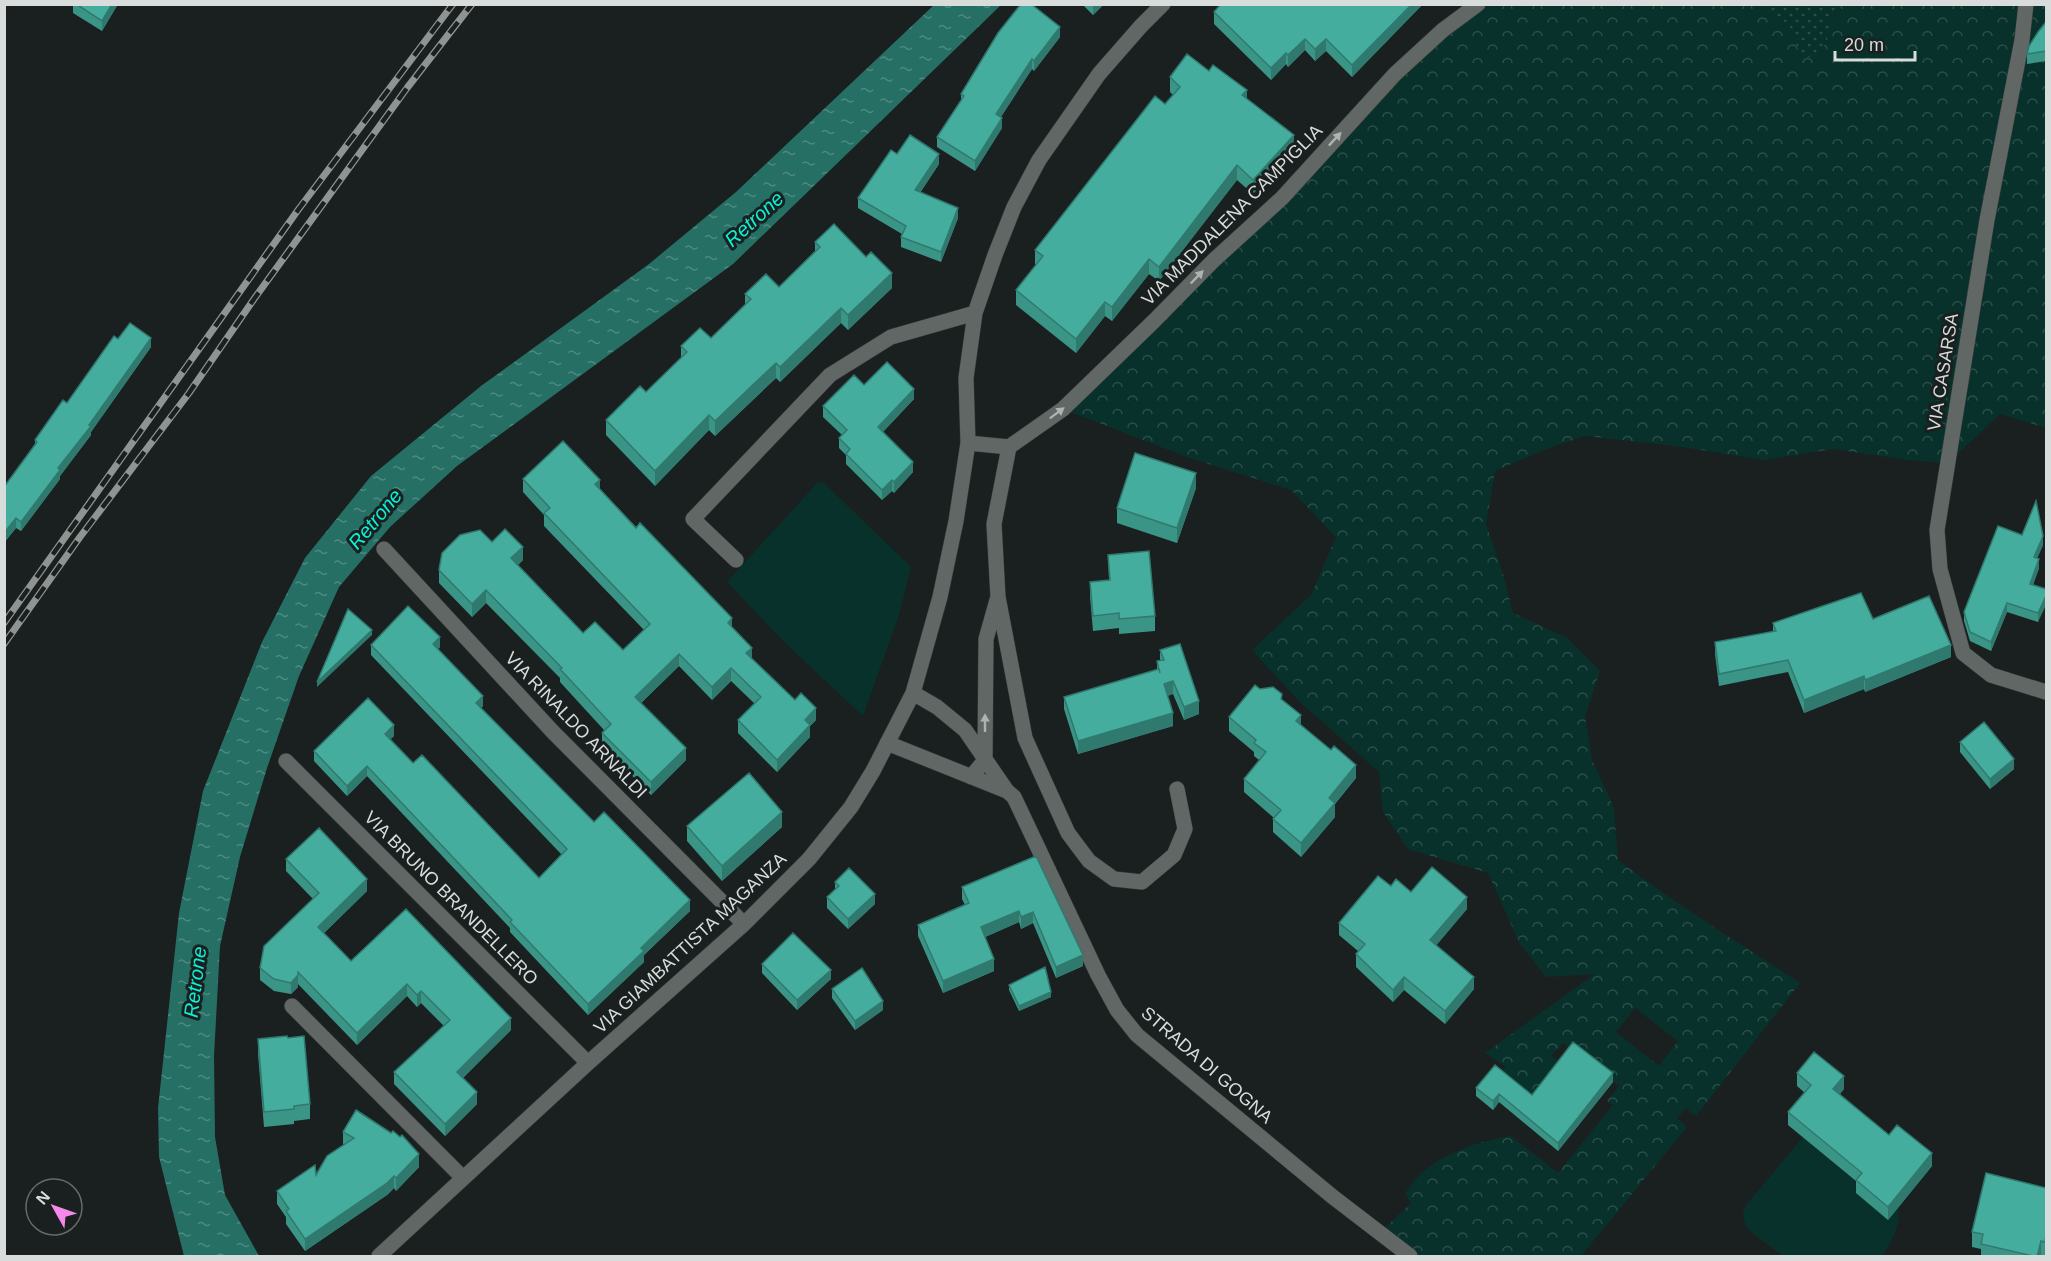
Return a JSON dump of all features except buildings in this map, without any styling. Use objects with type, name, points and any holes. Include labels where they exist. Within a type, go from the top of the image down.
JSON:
[{"type":"street","name":"VIA GIAMBATTISTA MAGANZA","points":[[379,1257],[588,1063],[744,924],[808,859],[851,807],[873,771],[913,693],[940,597],[956,520],[968,443],[966,378],[975,314],[995,255],[1014,207],[1039,160],[1099,74],[1163,4]]},
{"type":"street","name":"VIA MADDALENA CAMPIGLIA","points":[[1010,447],[1063,410],[1214,260],[1282,198],[1395,74],[1443,30],[1478,4]]},
{"type":"street","name":"VIA CASARSA","points":[[2026,4],[2022,40],[1987,220],[1937,530],[1940,569],[1963,653],[1991,675],[2046,692]]},
{"type":"street","points":[[736,560],[693,519],[830,375],[891,337],[975,314]]},
{"type":"street","points":[[968,443],[1010,447],[994,524],[998,597],[1025,738],[1068,833],[1089,861],[1114,879],[1142,882],[1174,855],[1185,829],[1177,789]]},
{"type":"street","name":"VIA RINALDO ARNALDI","points":[[384,549],[553,732],[744,924]]},
{"type":"street","points":[[971,777],[985,759],[986,639],[998,597]]},
{"type":"street","name":"STRADA DI GOGNA","points":[[913,693],[937,707],[965,730],[1007,791],[1014,797],[1098,975],[1117,1010],[1137,1035],[1410,1257]]},
{"type":"street","points":[[887,743],[1007,791]]},
{"type":"street","name":"VIA BRUNO BRANDELLERO","points":[[286,761],[588,1063]]},
{"type":"street","points":[[292,1006],[463,1178]]},
{"type":"green space","points":[[1478,5],[1761,5],[1770,14],[1789,24],[1798,50],[1805,57],[1810,57],[1819,52],[1825,44],[1831,20],[1841,5],[2046,5],[2046,428],[2000,414],[1948,463],[1833,449],[1764,460],[1676,446],[1585,436],[1541,451],[1495,471],[1486,524],[1513,613],[1567,638],[1600,671],[1585,716],[1592,760],[1614,808],[1618,860],[1685,908],[1800,983],[1696,1116],[1686,1108],[1677,1118],[1687,1127],[1581,1256],[1419,1256],[1384,1229],[1411,1203],[1405,1194],[1414,1181],[1437,1161],[1466,1147],[1511,1136],[1558,1173],[1613,1105],[1607,1101],[1619,1086],[1563,1043],[1551,1056],[1565,1067],[1526,1111],[1495,1073],[1506,1067],[1485,1053],[1595,974],[1546,977],[1520,944],[1488,873],[1408,849],[1383,812],[1379,772],[1300,702],[1252,650],[1311,595],[1336,537],[1291,490],[1187,457],[1063,409],[1323,152]],"holes":[[[1635,1008],[1678,1041],[1659,1066],[1616,1032]]]},
{"type":"green space","points":[[1761,5],[1841,5],[1831,19],[1829,33],[1822,49],[1814,56],[1805,57],[1798,50],[1789,24],[1770,14]]},
{"type":"green space","points":[[818,482],[824,483],[911,567],[899,615],[863,716],[784,642],[727,582]]},
{"type":"green space","points":[[1803,1137],[1847,1174],[1898,1207],[1897,1227],[1882,1256],[1783,1256],[1751,1232],[1745,1224],[1743,1214],[1746,1205]]},
{"type":"water","name":"Retrone","points":[[935,4],[1001,5],[733,264],[457,466],[390,527],[339,587],[299,676],[267,768],[240,857],[220,946],[214,1056],[215,1137],[225,1195],[259,1256],[184,1256],[159,1157],[158,1108],[179,913],[203,791],[262,642],[305,558],[371,476],[481,386],[649,264],[736,192]]},
{"type":"railway","points":[[4,623],[298,210],[453,4]]},
{"type":"railway","points":[[4,644],[80,537],[189,393],[407,88],[472,4]]}]
